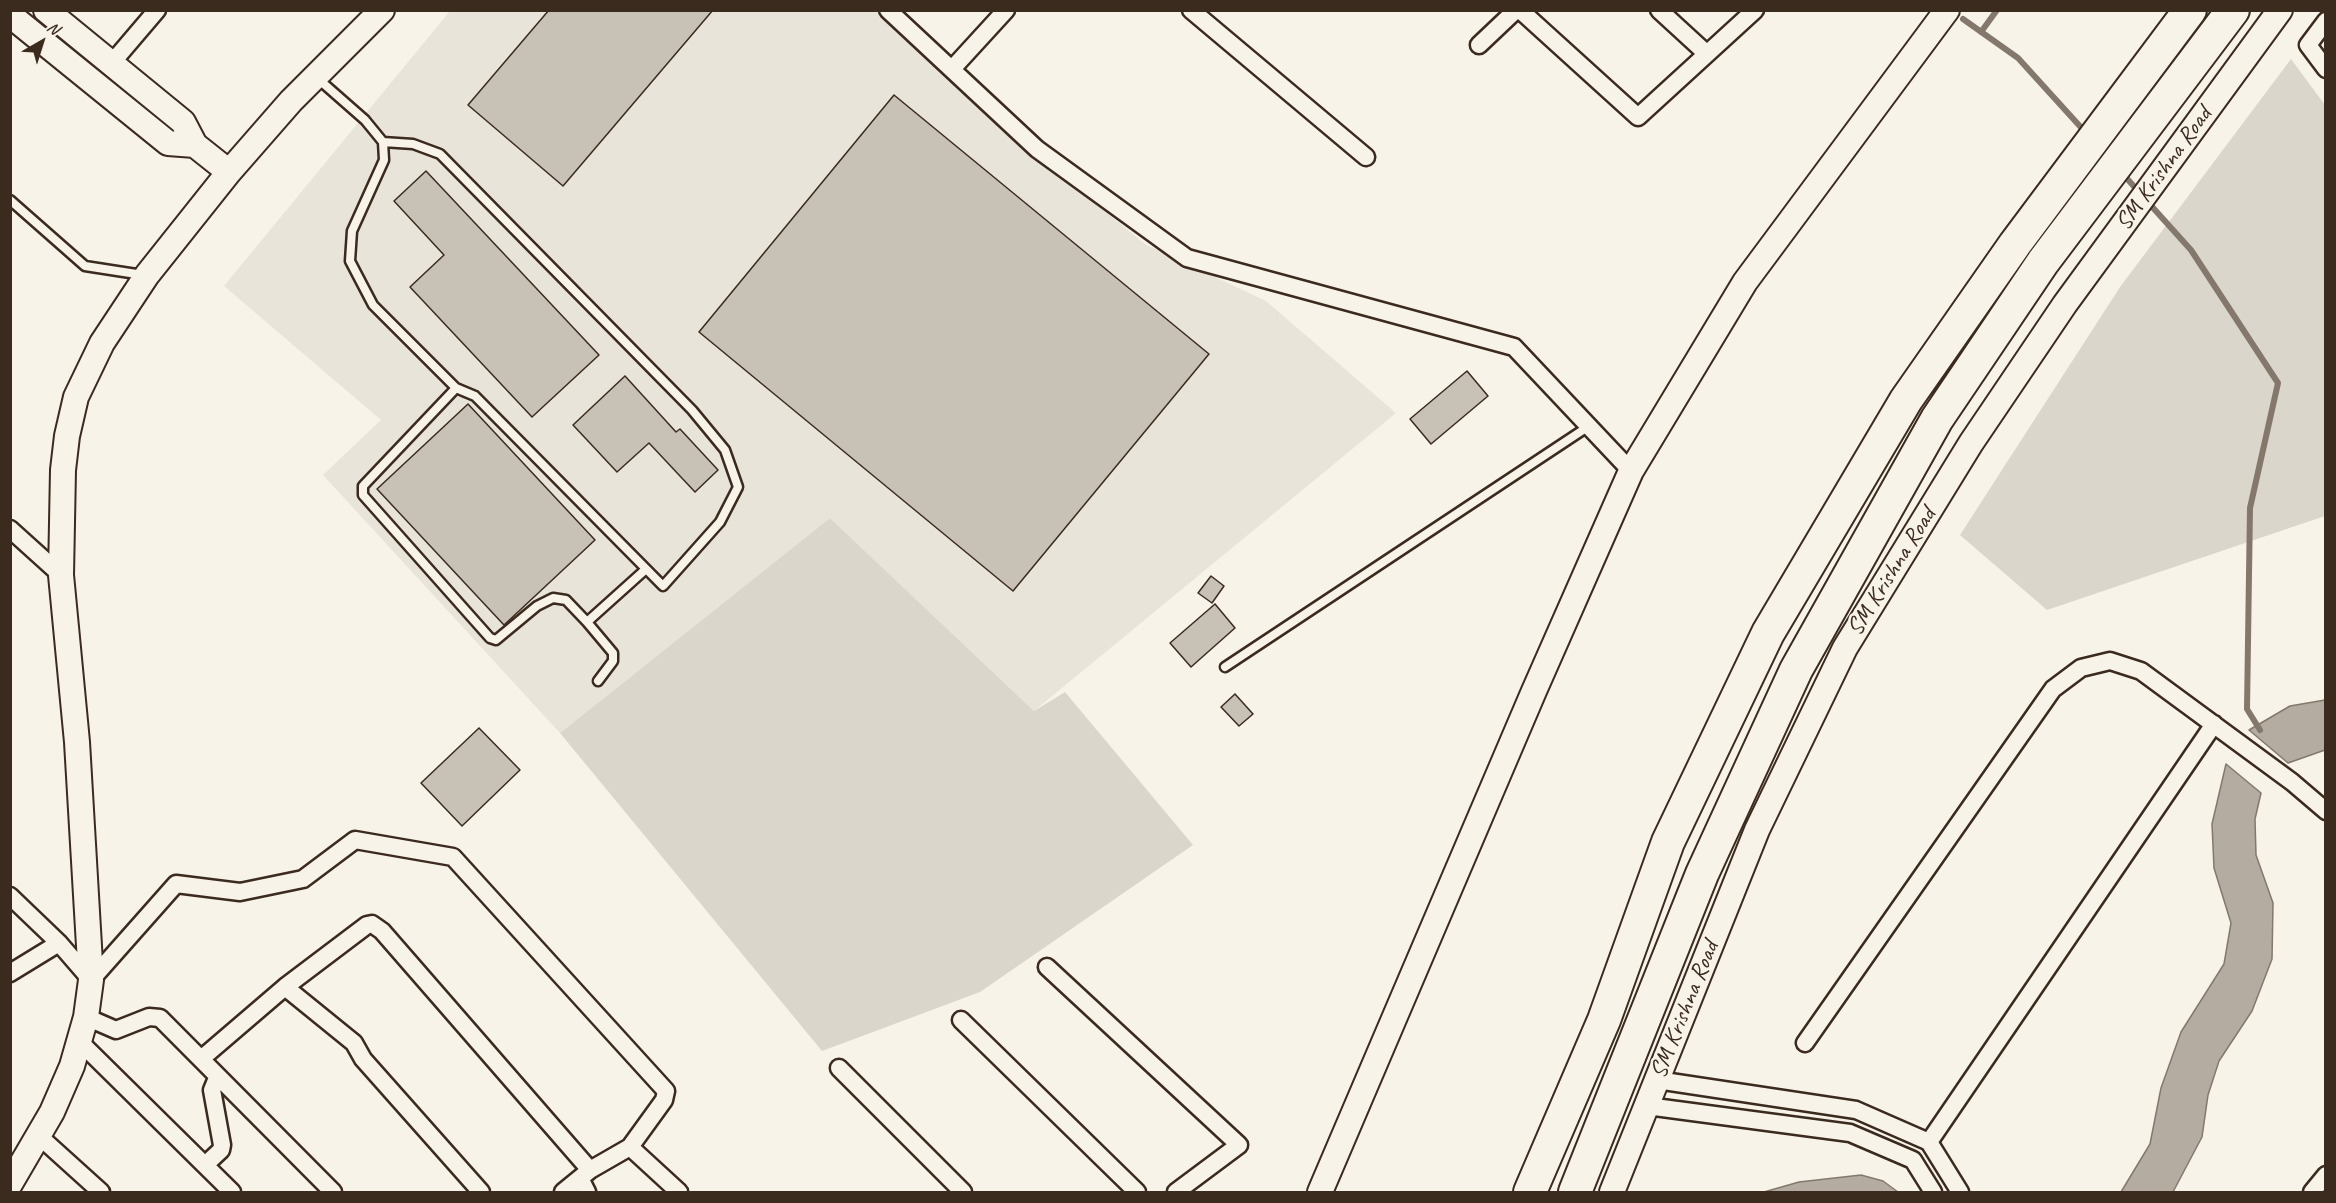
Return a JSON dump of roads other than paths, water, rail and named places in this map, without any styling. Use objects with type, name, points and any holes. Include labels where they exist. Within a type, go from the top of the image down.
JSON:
[{"type":"highway","points":[[1530,1192],[1604,1020],[1673,831],[1767,633],[1906,400],[2015,244],[2190,10]]},
{"type":"highway","name":"SM Krishna Road","points":[[1575,1192],[1702,874],[1796,670],[1936,419],[2043,262],[2228,17]]},
{"type":"street","points":[[46,10],[183,122],[195,145],[229,172]]},
{"type":"street","points":[[111,64],[156,10]]},
{"type":"street","points":[[10,1184],[39,1136],[62,1090],[80,1042],[91,980],[77,742],[61,575],[63,470],[67,436],[76,397],[102,343],[147,275],[229,172],[315,77],[382,10]]},
{"type":"street","points":[[888,10],[1037,149],[1187,258],[1514,347],[1631,471]]},
{"type":"street","points":[[952,69],[1006,10]]},
{"type":"street","points":[[1191,10],[1366,157]]},
{"type":"street","points":[[1479,45],[1518,10],[1638,117],[1755,10]]},
{"type":"street","points":[[1659,10],[1707,54]]},
{"type":"street","points":[[1320,1192],[1534,691],[1631,471],[1745,282],[1947,10]]},
{"type":"street","name":"SM Krishna Road","points":[[1612,1192],[1757,830],[1845,648],[1971,443],[2065,304],[2280,10]]},
{"type":"street","points":[[10,15],[168,143],[195,145]]},
{"type":"street","points":[[2325,21],[2308,45],[2325,69]]},
{"type":"street","points":[[10,529],[61,575]]},
{"type":"street","points":[[1805,1043],[2053,688],[2081,668],[2110,662],[2141,670],[2292,782],[2325,811]]},
{"type":"street","points":[[1929,1142],[2214,724]]},
{"type":"street","points":[[91,980],[176,884],[240,892],[303,879],[355,840],[446,855],[461,864],[666,1091],[664,1100],[630,1147],[586,1180],[563,1192]]},
{"type":"street","points":[[10,896],[59,943],[91,980]]},
{"type":"street","points":[[201,1059],[285,987],[367,925],[378,926],[586,1180]]},
{"type":"street","points":[[10,973],[59,943]]},
{"type":"street","points":[[1047,967],[1239,1145],[1176,1192]]},
{"type":"street","points":[[285,987],[354,1043],[363,1059],[482,1192]]},
{"type":"street","points":[[86,1017],[116,1030],[149,1017],[160,1018],[217,1078],[333,1192]]},
{"type":"street","points":[[961,1020],[1137,1192]]},
{"type":"street","points":[[80,1042],[232,1192]]},
{"type":"street","points":[[839,1068],[963,1192]]},
{"type":"street","points":[[206,1166],[221,1150],[222,1145],[212,1090],[217,1078]]},
{"type":"street","points":[[1657,1080],[1856,1110],[1929,1142],[1960,1192]]},
{"type":"street","points":[[1647,1106],[1850,1133],[1913,1160],[1933,1192]]},
{"type":"street","points":[[39,1136],[101,1192]]},
{"type":"street","points":[[630,1147],[679,1192]]},
{"type":"street","points":[[2314,1192],[2325,1175]]},
{"type":"lane","points":[[315,77],[365,120],[382,142],[384,159],[352,231],[350,261],[373,305],[456,388],[475,396],[663,586],[720,522],[738,487],[725,450],[692,410],[440,154],[413,144],[382,142]]},
{"type":"lane","points":[[10,200],[85,266],[147,275]]},
{"type":"lane","points":[[456,388],[363,486],[363,495],[490,638],[496,640],[537,606],[553,598],[566,600],[614,653],[613,661],[598,681]]},
{"type":"lane","points":[[1226,667],[1590,426]]},
{"type":"lane","points":[[588,622],[646,569]]},
{"type":"waterway","points":[[1981,32],[1997,10]]},
{"type":"waterway","points":[[1963,19],[2018,58],[2087,134]]},
{"type":"waterway","points":[[2122,173],[2139,192]]},
{"type":"waterway","points":[[2146,200],[2191,250],[2278,383],[2250,508],[2247,709],[2260,730]]}]
